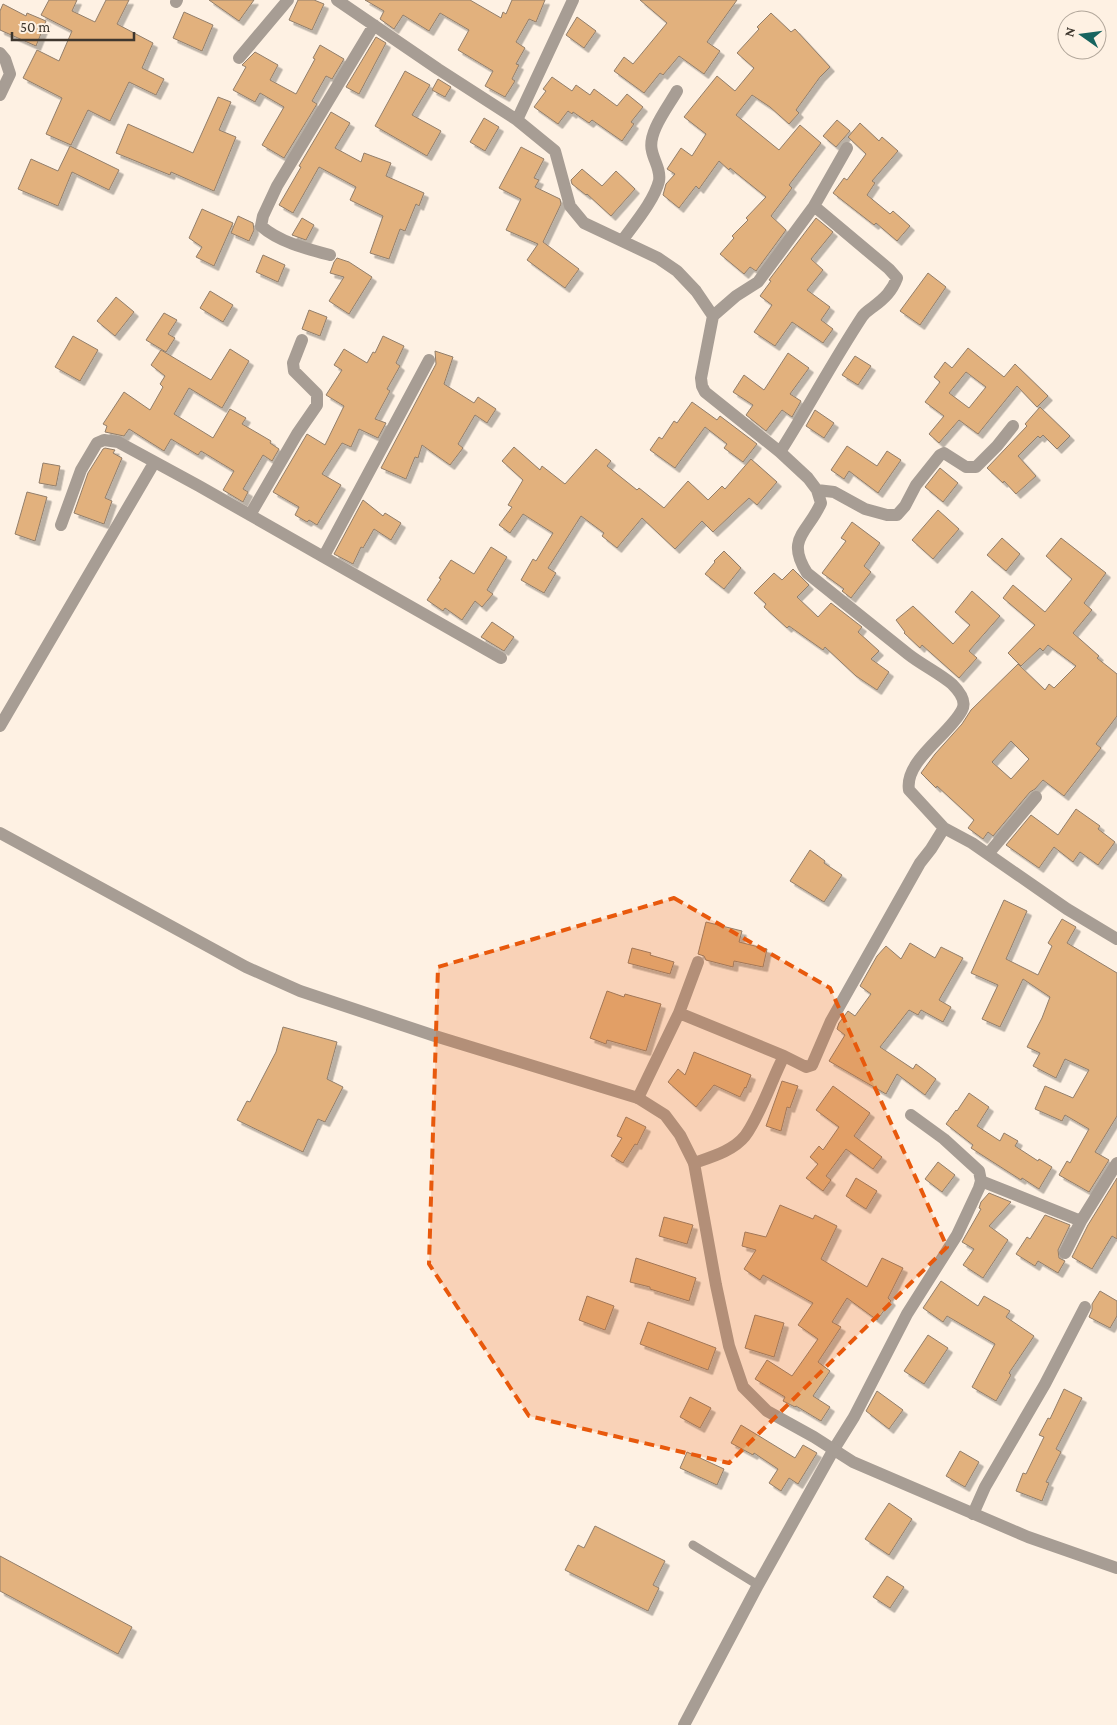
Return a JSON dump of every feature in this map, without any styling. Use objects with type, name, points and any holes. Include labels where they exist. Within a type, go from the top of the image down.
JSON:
[{"type":"street","points":[[239,58],[288,0]]},
{"type":"street","points":[[337,0],[355,5],[374,25],[517,120],[555,151],[570,206],[584,223],[658,258],[677,271],[696,291],[713,316]]},
{"type":"street","points":[[517,120],[573,0]]},
{"type":"street","points":[[330,255],[314,251],[270,234],[261,226],[263,216],[277,186],[374,25]]},
{"type":"street","points":[[0,53],[5,58],[10,74],[0,95]]},
{"type":"street","points":[[622,241],[652,196],[659,180],[659,169],[651,149],[654,128],[677,91]]},
{"type":"street","points":[[847,148],[814,206],[758,282],[736,296],[713,316],[701,378],[702,386],[705,392],[780,452],[818,490],[821,504],[818,512],[800,536],[797,548],[800,563],[807,573],[910,655],[952,684],[963,697],[964,706],[960,716],[925,753],[909,776],[909,790],[944,828],[954,832],[1067,909],[1117,939]]},
{"type":"street","points":[[780,452],[864,314],[885,298],[892,290],[897,278],[890,269],[814,206]]},
{"type":"street","points":[[250,514],[297,434],[317,405],[317,394],[294,371],[293,363],[302,340]]},
{"type":"street","points":[[324,556],[429,360]]},
{"type":"street","points":[[818,490],[834,492],[865,509],[887,515],[897,515],[905,506],[916,485],[940,455],[944,453],[966,467],[976,467],[997,446],[1013,426]]},
{"type":"street","points":[[61,526],[81,470],[97,443],[104,440],[118,442],[250,514],[501,658]]},
{"type":"street","points":[[0,726],[154,463]]},
{"type":"street","points":[[988,854],[1036,797]]},
{"type":"street","points":[[679,1013],[784,1056],[806,1067],[812,1065],[831,1021],[920,863],[944,828]]},
{"type":"street","points":[[0,832],[246,967],[300,991],[435,1036],[638,1098],[665,1115],[680,1135],[694,1164],[723,1320],[729,1346],[743,1387],[767,1411],[853,1462],[1028,1537],[1117,1568]]},
{"type":"street","points":[[638,1098],[679,1013],[698,962]]},
{"type":"street","points":[[694,1164],[720,1154],[744,1136],[756,1116],[784,1056]]},
{"type":"street","points":[[684,1725],[758,1585],[854,1417],[907,1314],[957,1235],[981,1181],[979,1171],[944,1139],[911,1115]]},
{"type":"street","points":[[1065,1253],[1081,1221],[1117,1163]]},
{"type":"street","points":[[981,1181],[1081,1221]]},
{"type":"street","points":[[973,1514],[985,1488],[1045,1384],[1085,1307]]},
{"type":"lane","points":[[694,1544],[758,1585]]},
{"type":"highlighted area","points":[[674,898],[830,988],[947,1247],[729,1463],[529,1416],[429,1264],[438,967]]},
{"type":"building","points":[[49,0],[77,0],[72,11],[95,22],[106,0],[129,0],[117,24],[153,43],[142,68],[164,79],[156,95],[129,82],[110,121],[88,110],[71,145],[46,134],[62,98],[23,78],[37,50],[59,61],[72,31],[41,15]]},
{"type":"building","points":[[209,0],[254,0],[239,21]]},
{"type":"building","points":[[298,0],[314,0],[324,4],[312,30],[289,20]]},
{"type":"building","points":[[365,0],[470,0],[501,18],[503,12],[506,14],[512,0],[545,0],[536,22],[529,19],[516,42],[525,48],[516,64],[519,65],[512,79],[515,81],[505,97],[485,86],[493,71],[458,50],[469,30],[440,13],[429,31],[403,15],[394,29],[380,19],[384,11]]},
{"type":"building","points":[[640,0],[737,0],[707,42],[720,51],[704,74],[679,56],[663,75],[660,73],[644,93],[614,71],[624,57],[633,64],[667,23]]},
{"type":"building","points":[[3,4],[26,16],[27,13],[46,21],[36,46],[0,30],[0,11]]},
{"type":"building","points":[[184,12],[213,25],[202,51],[173,38]]},
{"type":"building","points":[[771,13],[791,32],[795,29],[830,67],[820,77],[796,110],[799,113],[789,124],[770,107],[752,95],[736,115],[779,150],[800,125],[821,143],[789,185],[792,188],[771,216],[786,230],[756,271],[750,267],[744,274],[720,254],[734,238],[732,236],[748,220],[746,218],[766,197],[719,161],[699,189],[696,186],[679,208],[663,195],[666,184],[675,174],[667,169],[681,148],[692,156],[706,134],[684,117],[717,76],[735,91],[754,68],[737,53],[759,29],[757,27]]},
{"type":"building","points":[[577,17],[596,31],[584,48],[566,35]]},
{"type":"building","points":[[376,37],[386,43],[359,94],[346,87]]},
{"type":"building","points":[[320,45],[344,59],[332,79],[326,76],[312,101],[317,104],[284,158],[262,145],[284,107],[260,93],[255,102],[233,90],[246,67],[242,65],[255,52],[278,65],[270,80],[296,94],[315,59],[313,58]]},
{"type":"building","points":[[405,71],[430,85],[412,115],[441,131],[427,156],[375,126]]},
{"type":"building","points":[[552,77],[572,91],[576,85],[590,95],[594,89],[617,106],[627,94],[643,107],[631,122],[634,124],[622,141],[592,120],[589,123],[573,112],[572,114],[568,111],[558,124],[534,107],[546,91],[543,89]]},
{"type":"building","points":[[438,79],[451,87],[445,97],[432,90]]},
{"type":"building","points":[[218,97],[231,102],[219,130],[236,137],[214,191],[171,172],[170,175],[116,153],[128,124],[193,153]]},
{"type":"building","points":[[331,112],[350,123],[335,148],[361,162],[364,153],[391,163],[386,176],[424,193],[419,206],[416,204],[405,231],[400,229],[389,259],[370,253],[383,216],[350,200],[356,187],[319,167],[293,213],[279,205],[301,167],[299,166]]},
{"type":"building","points":[[484,118],[499,127],[485,151],[470,142]]},
{"type":"building","points":[[837,120],[850,131],[836,147],[823,136]]},
{"type":"building","points":[[860,123],[879,141],[882,137],[898,151],[872,181],[875,183],[867,195],[890,214],[893,211],[910,226],[897,241],[876,223],[874,225],[833,193],[844,178],[847,180],[866,154],[848,137]]},
{"type":"building","points":[[70,146],[119,170],[109,190],[72,172],[58,206],[18,189],[31,159],[58,171]]},
{"type":"building","points":[[521,147],[544,159],[534,178],[539,180],[535,187],[560,199],[561,204],[543,242],[579,269],[565,288],[527,260],[538,244],[506,230],[521,199],[499,188]]},
{"type":"building","points":[[582,169],[602,186],[616,171],[635,189],[611,216],[587,194],[572,184],[571,180]]},
{"type":"building","points":[[202,209],[233,223],[214,266],[196,257],[202,247],[189,238]]},
{"type":"building","points":[[238,216],[253,223],[254,230],[249,241],[231,233]]},
{"type":"building","points":[[302,218],[314,225],[306,240],[292,235]]},
{"type":"building","points":[[816,218],[833,232],[811,259],[823,270],[807,290],[830,307],[821,320],[833,329],[823,343],[792,322],[775,346],[754,332],[772,305],[760,296],[771,281],[769,280]]},
{"type":"building","points":[[263,255],[285,265],[278,282],[256,272]]},
{"type":"building","points":[[337,258],[349,262],[372,277],[349,314],[329,301],[344,277],[330,273]]},
{"type":"building","points":[[928,273],[946,287],[920,325],[900,311]]},
{"type":"building","points":[[210,291],[233,305],[223,322],[200,308]]},
{"type":"building","points":[[116,297],[134,312],[115,336],[97,321]]},
{"type":"building","points":[[309,310],[327,317],[320,336],[302,329]]},
{"type":"building","points":[[164,313],[177,320],[168,334],[175,338],[166,352],[146,340]]},
{"type":"building","points":[[73,336],[98,350],[80,381],[55,367]]},
{"type":"building","points":[[383,336],[404,346],[396,363],[400,366],[387,389],[390,391],[375,419],[386,423],[378,438],[359,429],[351,447],[342,443],[322,474],[341,485],[317,525],[309,520],[307,522],[295,515],[299,507],[273,492],[307,434],[325,445],[344,406],[326,395],[342,370],[334,365],[344,349],[367,363],[373,352],[375,353]]},
{"type":"building","points":[[968,348],[1004,377],[1015,364],[1048,396],[1037,407],[1017,386],[978,434],[959,420],[939,443],[929,434],[944,416],[925,402],[940,382],[934,377],[945,362],[952,368]],"holes":[[[966,372],[986,387],[969,408],[949,393]]]},
{"type":"building","points":[[230,349],[249,361],[222,408],[189,388],[174,414],[213,438],[230,409],[246,418],[242,424],[271,441],[270,443],[279,449],[272,461],[263,455],[243,489],[248,492],[243,502],[223,490],[234,471],[201,451],[198,455],[171,439],[164,451],[129,429],[124,436],[105,432],[107,426],[103,424],[124,392],[150,410],[163,387],[160,384],[165,376],[151,365],[161,350],[211,380]]},
{"type":"building","points":[[435,351],[453,357],[444,384],[474,403],[478,397],[496,409],[487,423],[475,415],[458,444],[463,448],[450,465],[422,445],[418,458],[415,457],[406,479],[381,468],[436,364]]},
{"type":"building","points":[[788,353],[809,368],[790,394],[801,401],[792,417],[782,410],[766,431],[746,415],[753,405],[733,392],[744,375],[764,390]]},
{"type":"building","points":[[855,356],[871,366],[858,385],[842,375]]},
{"type":"building","points":[[692,402],[717,420],[720,416],[757,444],[743,462],[724,448],[727,444],[705,427],[675,468],[650,450],[659,437],[662,439],[674,421],[677,423]]},
{"type":"building","points":[[1040,407],[1070,436],[1057,449],[1043,435],[1040,438],[1038,436],[1018,456],[1036,476],[1016,494],[1004,481],[1003,483],[987,468],[1027,426],[1025,424]]},
{"type":"building","points":[[815,410],[834,423],[824,438],[806,426]]},
{"type":"building","points":[[847,446],[877,466],[887,451],[901,460],[878,493],[849,471],[844,479],[831,470]]},
{"type":"building","points":[[514,447],[540,470],[542,466],[565,484],[596,449],[611,461],[607,466],[637,490],[639,488],[664,508],[688,481],[708,500],[722,486],[725,489],[751,459],[777,482],[757,505],[749,498],[713,532],[702,521],[675,549],[642,518],[617,548],[602,536],[604,533],[581,516],[548,568],[556,573],[544,593],[521,580],[533,559],[536,561],[553,533],[523,514],[510,533],[499,525],[512,507],[508,505],[523,480],[502,461]]},
{"type":"building","points":[[105,448],[115,450],[113,453],[122,458],[105,498],[112,501],[104,524],[74,513],[88,473]]},
{"type":"building","points":[[43,463],[60,466],[56,486],[39,483]]},
{"type":"building","points":[[940,468],[958,483],[943,502],[925,487]]},
{"type":"building","points":[[27,492],[47,497],[35,541],[15,534]]},
{"type":"building","points":[[363,500],[383,516],[385,513],[401,523],[391,540],[374,529],[363,548],[361,547],[353,564],[334,554]]},
{"type":"building","points":[[938,510],[959,529],[933,559],[912,540]]},
{"type":"building","points":[[852,522],[880,543],[864,566],[871,572],[851,598],[842,591],[844,589],[822,573],[846,541],[841,538]]},
{"type":"building","points":[[1002,538],[1020,554],[1006,571],[987,555]]},
{"type":"building","points":[[1061,538],[1106,573],[1084,603],[1092,610],[1073,633],[1099,656],[1097,658],[1117,674],[1117,716],[1096,744],[1101,748],[1064,796],[1043,780],[1030,792],[993,836],[988,832],[983,839],[968,828],[974,820],[921,773],[962,724],[971,710],[1018,664],[1045,690],[1049,684],[1054,688],[1076,666],[1048,645],[1043,651],[1040,648],[1021,666],[1008,653],[1035,625],[1003,598],[1013,585],[1045,612],[1072,579],[1046,556]],"holes":[[[1011,741],[1029,759],[1011,779],[992,762]]]},
{"type":"building","points":[[491,547],[507,557],[487,590],[493,594],[482,607],[475,601],[462,620],[445,608],[443,611],[427,600],[451,560],[474,574]]},
{"type":"building","points":[[724,551],[741,568],[724,589],[705,574]]},
{"type":"building","points":[[793,569],[809,585],[797,597],[818,617],[831,603],[862,627],[858,632],[879,651],[871,659],[889,672],[877,690],[856,676],[825,647],[823,650],[789,626],[787,628],[764,607],[766,604],[754,593],[774,573],[782,580]]},
{"type":"building","points":[[972,591],[1000,616],[969,651],[977,658],[959,678],[922,645],[920,648],[904,633],[896,620],[913,606],[953,644],[970,625],[955,612]]},
{"type":"building","points":[[492,622],[514,637],[504,651],[481,637]]},
{"type":"building","points":[[1076,809],[1100,826],[1098,829],[1115,842],[1098,865],[1080,852],[1073,862],[1054,847],[1039,868],[1006,845],[1031,815],[1058,835]]},
{"type":"building","points":[[810,850],[825,861],[824,863],[842,875],[824,902],[790,881]]},
{"type":"building","points":[[1004,900],[1027,911],[1006,959],[1038,975],[1052,946],[1048,943],[1062,919],[1076,927],[1067,943],[1117,973],[1117,1116],[1095,1152],[1109,1160],[1089,1192],[1059,1175],[1067,1161],[1070,1163],[1089,1129],[1065,1115],[1062,1121],[1035,1109],[1045,1086],[1073,1098],[1089,1070],[1065,1059],[1056,1078],[1033,1066],[1040,1053],[1027,1047],[1042,1018],[1050,997],[1023,979],[1000,1027],[982,1019],[998,985],[971,973]]},
{"type":"building","points":[[706,922],[742,931],[739,942],[767,949],[763,967],[734,961],[733,967],[706,960],[704,956],[698,954]]},
{"type":"building","points":[[910,943],[935,958],[941,947],[963,958],[939,1000],[951,1007],[943,1022],[921,1010],[918,1015],[909,1010],[880,1047],[913,1069],[916,1064],[936,1079],[925,1095],[897,1074],[886,1094],[829,1061],[845,1035],[837,1029],[839,1023],[848,1011],[855,1016],[871,994],[860,986],[877,956],[886,946],[901,959]]},
{"type":"building","points":[[632,948],[674,962],[670,974],[628,963]]},
{"type":"building","points":[[607,991],[624,997],[625,994],[661,1004],[646,1051],[607,1040],[606,1044],[590,1038]]},
{"type":"building","points":[[283,1027],[337,1042],[327,1079],[343,1087],[325,1122],[318,1119],[303,1152],[237,1120],[247,1101],[250,1102],[276,1052]]},
{"type":"building","points":[[694,1052],[751,1075],[740,1097],[714,1085],[696,1107],[668,1082],[678,1069],[685,1075]]},
{"type":"building","points":[[782,1081],[798,1086],[790,1108],[787,1107],[781,1131],[766,1126]]},
{"type":"building","points":[[833,1086],[870,1113],[854,1136],[882,1157],[873,1169],[846,1149],[826,1176],[831,1180],[823,1191],[806,1178],[818,1164],[810,1157],[819,1146],[823,1150],[839,1127],[816,1110]]},
{"type":"building","points":[[969,1093],[989,1107],[977,1126],[1000,1141],[1004,1133],[1018,1141],[1015,1146],[1038,1161],[1039,1159],[1052,1167],[1039,1189],[1022,1178],[1021,1180],[971,1148],[973,1145],[946,1124]]},
{"type":"building","points":[[626,1117],[646,1127],[637,1145],[635,1144],[623,1163],[611,1156],[622,1138],[617,1136]]},
{"type":"building","points":[[938,1162],[955,1175],[942,1192],[925,1179]]},
{"type":"building","points":[[856,1178],[877,1191],[866,1209],[846,1196]]},
{"type":"building","points":[[1117,1178],[1117,1239],[1112,1236],[1092,1269],[1072,1257],[1088,1225]]},
{"type":"building","points":[[989,1193],[1011,1202],[989,1226],[1008,1240],[983,1278],[963,1265],[974,1249],[962,1242],[981,1209],[979,1208],[981,1202]]},
{"type":"building","points":[[780,1205],[813,1219],[815,1215],[837,1226],[821,1259],[867,1287],[882,1258],[903,1268],[888,1298],[891,1301],[877,1320],[847,1298],[832,1322],[841,1327],[818,1362],[830,1371],[813,1396],[830,1407],[821,1421],[796,1406],[783,1401],[785,1397],[755,1379],[767,1360],[792,1376],[818,1339],[798,1325],[813,1303],[763,1275],[760,1280],[744,1269],[756,1250],[742,1246],[745,1232],[766,1237]]},
{"type":"building","points":[[1045,1215],[1070,1225],[1058,1250],[1059,1258],[1065,1261],[1058,1273],[1038,1261],[1035,1266],[1016,1254],[1027,1237],[1030,1239]]},
{"type":"building","points":[[664,1217],[693,1225],[687,1244],[659,1236]]},
{"type":"building","points":[[636,1258],[696,1278],[689,1301],[630,1282]]},
{"type":"building","points":[[941,1281],[978,1306],[984,1296],[1010,1311],[1006,1317],[1034,1336],[1009,1373],[1011,1375],[996,1401],[972,1387],[995,1344],[947,1316],[943,1322],[923,1308]]},
{"type":"building","points":[[1100,1291],[1117,1301],[1117,1316],[1110,1328],[1089,1317],[1092,1304]]},
{"type":"building","points":[[587,1296],[614,1306],[605,1330],[579,1320]]},
{"type":"building","points":[[755,1315],[784,1323],[774,1357],[745,1348]]},
{"type":"building","points":[[648,1322],[716,1348],[708,1370],[640,1344]]},
{"type":"building","points":[[928,1335],[948,1348],[924,1384],[904,1371]]},
{"type":"building","points":[[1064,1389],[1082,1398],[1056,1449],[1061,1452],[1046,1482],[1049,1483],[1042,1501],[1016,1491],[1023,1473],[1026,1474],[1044,1437],[1039,1435],[1048,1418],[1050,1419]]},
{"type":"building","points":[[877,1391],[903,1410],[889,1429],[866,1411]]},
{"type":"building","points":[[690,1397],[711,1408],[700,1428],[680,1417]]},
{"type":"building","points":[[741,1425],[795,1458],[803,1445],[817,1453],[798,1484],[789,1478],[781,1491],[769,1483],[778,1469],[754,1453],[753,1455],[731,1443]]},
{"type":"building","points":[[960,1451],[979,1462],[965,1487],[946,1476]]},
{"type":"building","points":[[687,1452],[724,1469],[717,1485],[680,1468]]},
{"type":"building","points":[[889,1503],[912,1519],[889,1555],[865,1539]]},
{"type":"building","points":[[595,1526],[665,1561],[653,1585],[659,1588],[648,1611],[565,1570],[578,1545],[584,1548]]},
{"type":"building","points":[[0,1556],[132,1627],[118,1654],[0,1591]]},
{"type":"building","points":[[887,1576],[904,1587],[890,1608],[873,1597]]}]
